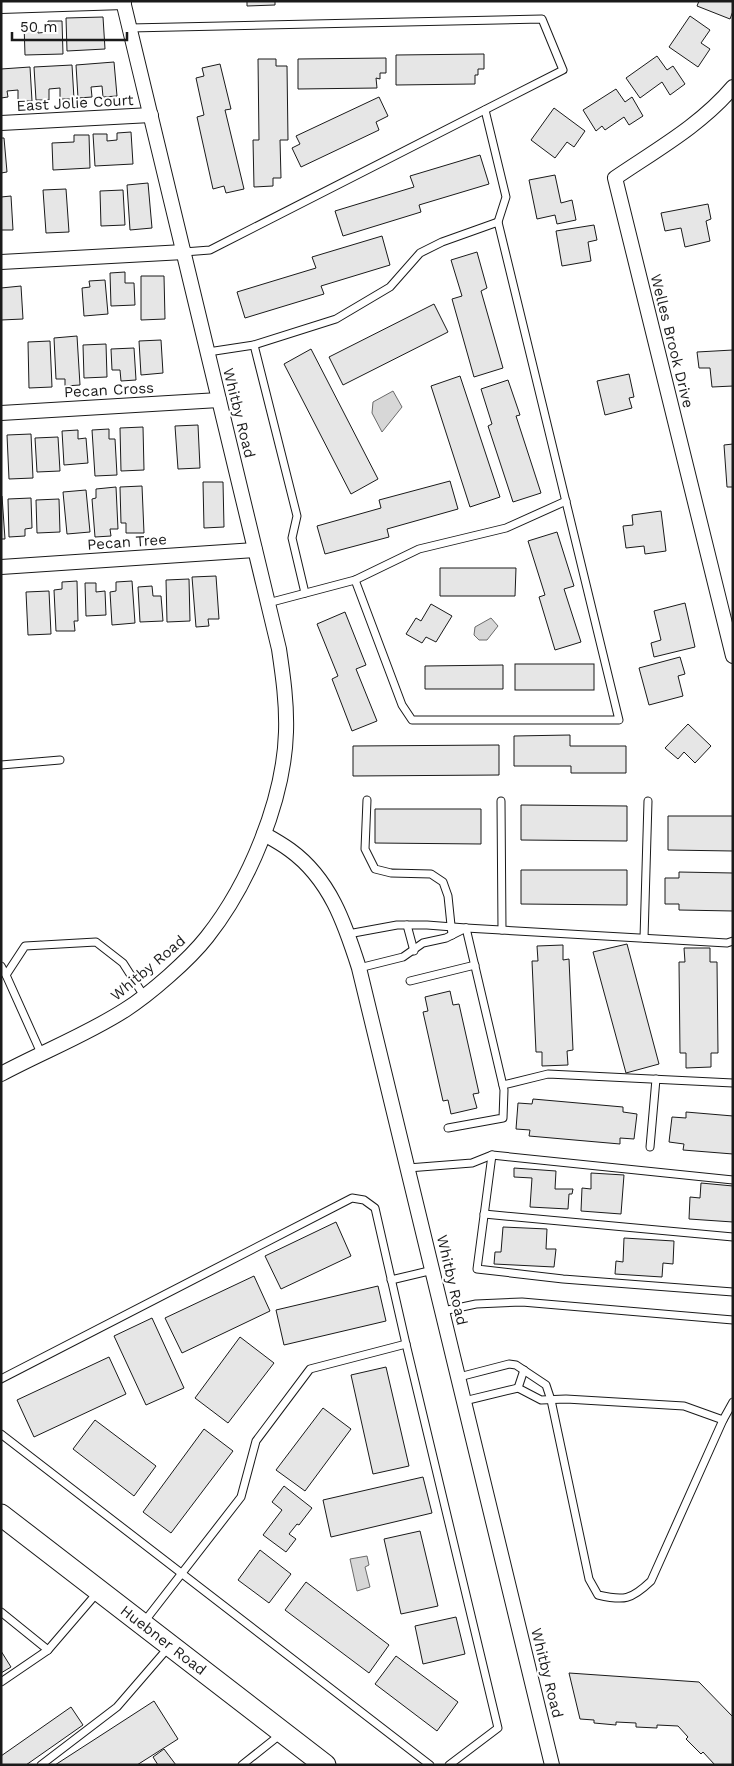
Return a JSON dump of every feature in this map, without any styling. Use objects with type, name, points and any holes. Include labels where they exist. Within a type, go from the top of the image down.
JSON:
[{"type":"main road","name":"Huebner Road","points":[[1,1515],[325,1765]]},
{"type":"street","points":[[1,6],[124,2]]},
{"type":"street","name":"Whitby Road","points":[[1,1074],[126,1010],[188,958],[206,938],[243,879],[264,834],[284,759],[286,698],[279,649],[124,2]]},
{"type":"street","name":"Welles Brook Drive","points":[[733,87],[710,111],[689,128],[615,178],[733,656]]},
{"type":"street","name":"East Jolie Court","points":[[1,123],[151,115]]},
{"type":"street","points":[[1,262],[184,252]]},
{"type":"street","name":"Pecan Cross","points":[[1,413],[219,400]]},
{"type":"street","name":"Pecan Tree","points":[[1,567],[255,550]]},
{"type":"street","name":"Whitby Road","points":[[264,834],[291,851],[316,876],[334,901],[348,934],[359,968],[552,1765]]},
{"type":"lane","points":[[130,28],[542,19],[563,70],[210,250],[184,252]]},
{"type":"lane","points":[[355,580],[402,706],[412,720],[619,720],[498,222],[506,197],[485,110]]},
{"type":"lane","points":[[208,352],[254,345],[336,319],[390,287],[420,253],[442,242],[498,222]]},
{"type":"lane","points":[[254,345],[297,516],[292,538],[305,593]]},
{"type":"lane","points":[[268,603],[355,580],[419,549],[506,528],[566,501]]},
{"type":"lane","points":[[1,765],[60,760]]},
{"type":"lane","points":[[368,800],[365,849],[375,869],[391,874],[431,874],[443,882],[448,896],[452,935]]},
{"type":"lane","points":[[644,938],[648,801]]},
{"type":"lane","points":[[501,802],[502,930]]},
{"type":"lane","points":[[348,934],[397,925],[407,925],[733,941]]},
{"type":"lane","points":[[407,925],[414,951]]},
{"type":"lane","points":[[359,968],[403,957],[423,943],[446,938],[466,928]]},
{"type":"lane","points":[[448,1128],[503,1118],[504,1090],[466,928]]},
{"type":"lane","points":[[6,974],[25,946],[96,942],[123,963],[144,996]]},
{"type":"lane","points":[[410,981],[475,965]]},
{"type":"lane","points":[[1,966],[41,1053]]},
{"type":"lane","points":[[503,1085],[548,1074],[733,1082]]},
{"type":"lane","points":[[650,1147],[656,1079]]},
{"type":"lane","points":[[492,1155],[477,1269],[564,1279],[733,1292]]},
{"type":"lane","points":[[408,1168],[472,1163],[492,1155],[733,1180]]},
{"type":"lane","points":[[1,1379],[352,1198],[364,1200],[375,1208],[498,1728],[449,1765]]},
{"type":"lane","points":[[484,1214],[733,1236]]},
{"type":"lane","points":[[391,1280],[433,1270]]},
{"type":"lane","points":[[443,1311],[476,1304],[522,1302],[733,1320]]},
{"type":"lane","points":[[143,1624],[241,1496],[256,1441],[310,1369],[406,1344]]},
{"type":"lane","points":[[459,1377],[509,1364],[516,1365],[546,1384],[589,1579],[598,1595],[618,1600],[637,1594],[651,1581],[723,1420],[733,1402]]},
{"type":"lane","points":[[518,1388],[524,1370]]},
{"type":"lane","points":[[464,1401],[518,1388],[540,1400],[566,1399],[684,1406],[723,1420]]},
{"type":"lane","points":[[1,1434],[430,1765]]},
{"type":"lane","points":[[1,1682],[48,1650],[99,1591]]},
{"type":"lane","points":[[1,1612],[48,1650]]},
{"type":"lane","points":[[41,1765],[117,1707],[170,1646]]},
{"type":"lane","points":[[242,1765],[252,1761],[283,1732]]},
{"type":"shaded area","points":[[393,391],[402,407],[382,432],[372,413],[373,402]]},
{"type":"shaded area","points":[[491,618],[498,626],[487,640],[479,640],[474,635],[475,627]]},
{"type":"shaded area","points":[[367,1556],[369,1565],[365,1567],[370,1587],[357,1591],[350,1559]]},
{"type":"building","points":[[247,1],[275,1],[275,5],[247,6]]},
{"type":"building","points":[[699,1],[733,1],[733,11],[730,19],[697,6]]},
{"type":"building","points":[[690,16],[710,30],[701,43],[710,49],[698,67],[669,47]]},
{"type":"building","points":[[103,17],[105,49],[67,51],[66,18]]},
{"type":"building","points":[[48,21],[62,21],[63,54],[25,55],[24,24],[37,24],[38,33],[48,32]]},
{"type":"building","points":[[484,54],[484,69],[478,69],[478,75],[475,75],[475,84],[396,85],[396,55]]},
{"type":"building","points":[[657,56],[667,70],[673,66],[685,84],[670,95],[662,82],[640,98],[626,78]]},
{"type":"building","points":[[386,58],[386,73],[380,73],[380,79],[376,78],[377,88],[298,89],[298,59]]},
{"type":"building","points":[[258,59],[276,59],[276,66],[287,66],[288,140],[280,140],[281,178],[273,178],[273,186],[254,187],[253,140],[259,140]]},
{"type":"building","points":[[114,62],[117,96],[103,97],[102,86],[91,87],[92,97],[78,98],[76,65]]},
{"type":"building","points":[[220,64],[231,109],[225,110],[244,189],[226,193],[224,186],[213,189],[197,117],[204,115],[196,78],[204,76],[202,68]]},
{"type":"building","points":[[72,65],[74,99],[60,99],[60,88],[49,89],[49,100],[36,100],[34,67]]},
{"type":"building","points":[[30,67],[32,101],[18,101],[18,90],[7,91],[8,97],[1,98],[1,69]]},
{"type":"building","points":[[616,89],[625,102],[632,97],[643,116],[629,125],[624,117],[605,130],[602,126],[596,131],[583,110]]},
{"type":"building","points":[[379,97],[388,116],[376,122],[379,130],[301,167],[292,148],[300,144],[296,136]]},
{"type":"building","points":[[554,108],[585,131],[574,147],[567,142],[555,158],[531,140]]},
{"type":"building","points":[[131,132],[133,164],[95,166],[93,134],[107,134],[107,141],[117,140],[117,133]]},
{"type":"building","points":[[74,135],[89,135],[90,168],[53,170],[52,143],[74,142]]},
{"type":"building","points":[[1,138],[4,138],[7,172],[1,173]]},
{"type":"building","points":[[480,155],[489,184],[419,205],[421,212],[343,236],[335,211],[414,187],[410,176]]},
{"type":"building","points":[[555,175],[561,203],[572,200],[576,220],[557,224],[555,215],[537,219],[529,180]]},
{"type":"building","points":[[148,183],[152,228],[130,230],[127,185]]},
{"type":"building","points":[[66,189],[69,232],[46,233],[43,190]]},
{"type":"building","points":[[123,190],[125,225],[101,226],[100,191]]},
{"type":"building","points":[[11,196],[13,230],[1,230],[1,197]]},
{"type":"building","points":[[708,204],[711,219],[706,221],[710,241],[685,247],[681,228],[665,231],[661,213]]},
{"type":"building","points":[[594,225],[597,240],[588,242],[591,261],[562,266],[556,231]]},
{"type":"building","points":[[382,236],[390,265],[321,286],[324,294],[245,318],[237,292],[316,268],[312,257]]},
{"type":"building","points":[[477,252],[487,288],[481,291],[503,368],[474,377],[452,299],[462,296],[451,260]]},
{"type":"building","points":[[125,272],[125,283],[134,283],[135,305],[111,306],[110,273]]},
{"type":"building","points":[[141,276],[164,276],[165,319],[141,320]]},
{"type":"building","points":[[105,280],[108,314],[84,316],[82,288],[90,287],[89,281]]},
{"type":"building","points":[[21,286],[23,319],[1,320],[1,288]]},
{"type":"building","points":[[434,304],[448,332],[343,385],[329,357]]},
{"type":"building","points":[[77,336],[80,385],[65,386],[65,379],[56,379],[54,338]]},
{"type":"building","points":[[161,340],[163,373],[141,375],[139,341]]},
{"type":"building","points":[[50,341],[52,387],[29,388],[28,342]]},
{"type":"building","points":[[106,344],[107,377],[84,378],[83,345]]},
{"type":"building","points":[[134,348],[136,380],[121,381],[120,370],[112,370],[111,349]]},
{"type":"building","points":[[311,349],[378,479],[351,494],[284,364]]},
{"type":"building","points":[[733,350],[733,386],[712,387],[710,368],[699,368],[697,352]]},
{"type":"building","points":[[629,374],[634,397],[629,398],[632,408],[605,415],[597,381]]},
{"type":"building","points":[[460,376],[500,497],[470,507],[431,386]]},
{"type":"building","points":[[508,380],[520,415],[516,416],[541,493],[513,502],[488,426],[492,424],[481,389]]},
{"type":"building","points":[[198,425],[200,468],[178,469],[175,426]]},
{"type":"building","points":[[143,427],[144,470],[121,471],[120,428]]},
{"type":"building","points":[[109,429],[109,439],[115,439],[117,475],[95,476],[92,430]]},
{"type":"building","points":[[78,430],[78,439],[86,438],[88,463],[64,465],[62,431]]},
{"type":"building","points":[[31,434],[33,478],[9,479],[7,435]]},
{"type":"building","points":[[58,437],[60,471],[37,472],[35,438]]},
{"type":"building","points":[[733,444],[733,487],[727,487],[724,445]]},
{"type":"building","points":[[450,481],[458,509],[387,529],[389,537],[325,554],[317,526],[381,508],[379,500]]},
{"type":"building","points":[[203,482],[223,482],[224,527],[204,528]]},
{"type":"building","points":[[142,486],[144,533],[126,533],[126,523],[121,523],[120,487]]},
{"type":"building","points":[[116,487],[118,529],[110,529],[111,536],[95,537],[92,499],[96,498],[96,489]]},
{"type":"building","points":[[86,490],[90,532],[67,534],[63,492]]},
{"type":"building","points":[[2,496],[5,539],[1,539]]},
{"type":"building","points":[[31,498],[32,528],[25,529],[25,536],[9,537],[8,499]]},
{"type":"building","points":[[59,499],[60,532],[37,533],[36,500]]},
{"type":"building","points":[[661,511],[666,551],[645,554],[644,546],[626,548],[623,526],[633,525],[632,515]]},
{"type":"building","points":[[557,532],[574,586],[564,589],[581,642],[555,650],[539,597],[545,595],[528,541]]},
{"type":"building","points":[[440,568],[516,568],[515,596],[440,596]]},
{"type":"building","points":[[216,576],[219,619],[208,619],[209,626],[196,627],[192,577]]},
{"type":"building","points":[[189,579],[190,621],[167,622],[166,580]]},
{"type":"building","points":[[77,581],[78,621],[74,621],[75,631],[56,631],[54,590],[62,589],[62,582]]},
{"type":"building","points":[[132,581],[135,623],[112,625],[110,592],[116,591],[116,582]]},
{"type":"building","points":[[85,583],[96,583],[96,592],[105,591],[106,615],[86,616]]},
{"type":"building","points":[[152,586],[153,596],[161,596],[163,621],[140,622],[138,587]]},
{"type":"building","points":[[49,591],[51,634],[28,635],[26,592]]},
{"type":"building","points":[[685,603],[695,647],[654,657],[651,643],[661,640],[654,611]]},
{"type":"building","points":[[431,604],[452,616],[436,642],[426,637],[422,643],[406,634],[416,618],[421,621]]},
{"type":"building","points":[[345,612],[366,665],[356,669],[377,721],[352,731],[332,679],[338,676],[317,624]]},
{"type":"building","points":[[680,657],[685,674],[678,676],[683,696],[649,705],[639,668]]},
{"type":"building","points":[[515,664],[594,664],[594,690],[515,690]]},
{"type":"building","points":[[503,665],[503,689],[425,689],[425,666]]},
{"type":"building","points":[[688,724],[711,746],[695,763],[684,752],[678,759],[665,748]]},
{"type":"building","points":[[570,735],[570,746],[626,746],[626,773],[571,773],[571,766],[514,766],[514,736]]},
{"type":"building","points":[[499,745],[499,775],[353,776],[353,746]]},
{"type":"building","points":[[521,805],[627,806],[627,841],[521,840]]},
{"type":"building","points":[[375,809],[481,809],[481,844],[375,843]]},
{"type":"building","points":[[668,816],[733,816],[733,851],[668,850]]},
{"type":"building","points":[[521,870],[627,870],[627,905],[521,904]]},
{"type":"building","points":[[679,872],[733,873],[733,911],[679,910],[679,904],[665,904],[665,878],[679,878]]},
{"type":"building","points":[[627,944],[659,1064],[626,1073],[593,952]]},
{"type":"building","points":[[563,945],[563,960],[569,959],[573,1050],[567,1051],[568,1065],[542,1066],[542,1052],[536,1052],[532,961],[538,961],[537,946]]},
{"type":"building","points":[[684,948],[710,948],[710,962],[717,962],[718,1053],[711,1053],[711,1067],[686,1068],[686,1053],[680,1053],[679,962],[685,962]]},
{"type":"building","points":[[450,991],[453,1005],[459,1004],[479,1093],[473,1094],[477,1108],[451,1114],[448,1100],[443,1101],[423,1012],[428,1011],[425,997]]},
{"type":"building","points":[[533,1099],[623,1107],[623,1112],[637,1114],[634,1139],[620,1138],[620,1144],[529,1136],[530,1130],[516,1129],[518,1103],[532,1104]]},
{"type":"building","points":[[686,1112],[733,1116],[733,1154],[683,1150],[684,1144],[669,1142],[672,1117],[686,1118]]},
{"type":"building","points":[[514,1168],[556,1171],[555,1189],[573,1189],[572,1194],[569,1194],[568,1209],[530,1207],[532,1178],[514,1177]]},
{"type":"building","points":[[591,1173],[624,1175],[621,1214],[581,1211],[582,1188],[591,1189]]},
{"type":"building","points":[[701,1183],[733,1186],[733,1222],[689,1219],[690,1197],[700,1198]]},
{"type":"building","points":[[336,1222],[351,1256],[281,1289],[265,1256]]},
{"type":"building","points":[[503,1227],[547,1229],[546,1249],[556,1249],[554,1267],[494,1264],[495,1252],[501,1252]]},
{"type":"building","points":[[624,1238],[674,1241],[673,1264],[663,1263],[662,1277],[615,1274],[616,1261],[623,1262]]},
{"type":"building","points":[[254,1276],[270,1311],[182,1353],[165,1318]]},
{"type":"building","points":[[378,1286],[386,1321],[284,1345],[276,1310]]},
{"type":"building","points":[[152,1318],[184,1388],[146,1405],[114,1336]]},
{"type":"building","points":[[240,1337],[274,1363],[228,1423],[195,1398]]},
{"type":"building","points":[[109,1357],[126,1394],[34,1437],[17,1400]]},
{"type":"building","points":[[386,1367],[409,1466],[373,1474],[351,1375]]},
{"type":"building","points":[[323,1408],[351,1429],[305,1491],[276,1470]]},
{"type":"building","points":[[95,1420],[156,1466],[134,1496],[73,1449]]},
{"type":"building","points":[[204,1429],[233,1451],[171,1533],[143,1512]]},
{"type":"building","points":[[423,1477],[432,1513],[331,1537],[323,1500]]},
{"type":"building","points":[[284,1486],[312,1508],[299,1525],[297,1524],[289,1534],[296,1539],[286,1552],[263,1535],[282,1510],[272,1502]]},
{"type":"building","points":[[420,1531],[438,1606],[401,1614],[384,1539]]},
{"type":"building","points":[[260,1550],[291,1574],[269,1603],[238,1580]]},
{"type":"building","points":[[306,1582],[389,1645],[369,1673],[285,1610]]},
{"type":"building","points":[[456,1617],[465,1654],[423,1664],[415,1626]]},
{"type":"building","points":[[1,1651],[11,1667],[1,1673]]},
{"type":"building","points":[[396,1656],[458,1702],[437,1731],[375,1684]]},
{"type":"building","points":[[569,1673],[699,1682],[733,1717],[733,1765],[715,1765],[703,1752],[701,1754],[686,1739],[688,1737],[678,1726],[636,1727],[636,1723],[616,1722],[616,1725],[594,1723],[594,1720],[580,1719]]},
{"type":"building","points":[[154,1701],[178,1739],[137,1765],[55,1765]]},
{"type":"building","points":[[71,1707],[83,1725],[26,1765],[1,1765],[1,1756]]},
{"type":"building","points":[[164,1749],[176,1765],[158,1765],[153,1757]]}]
